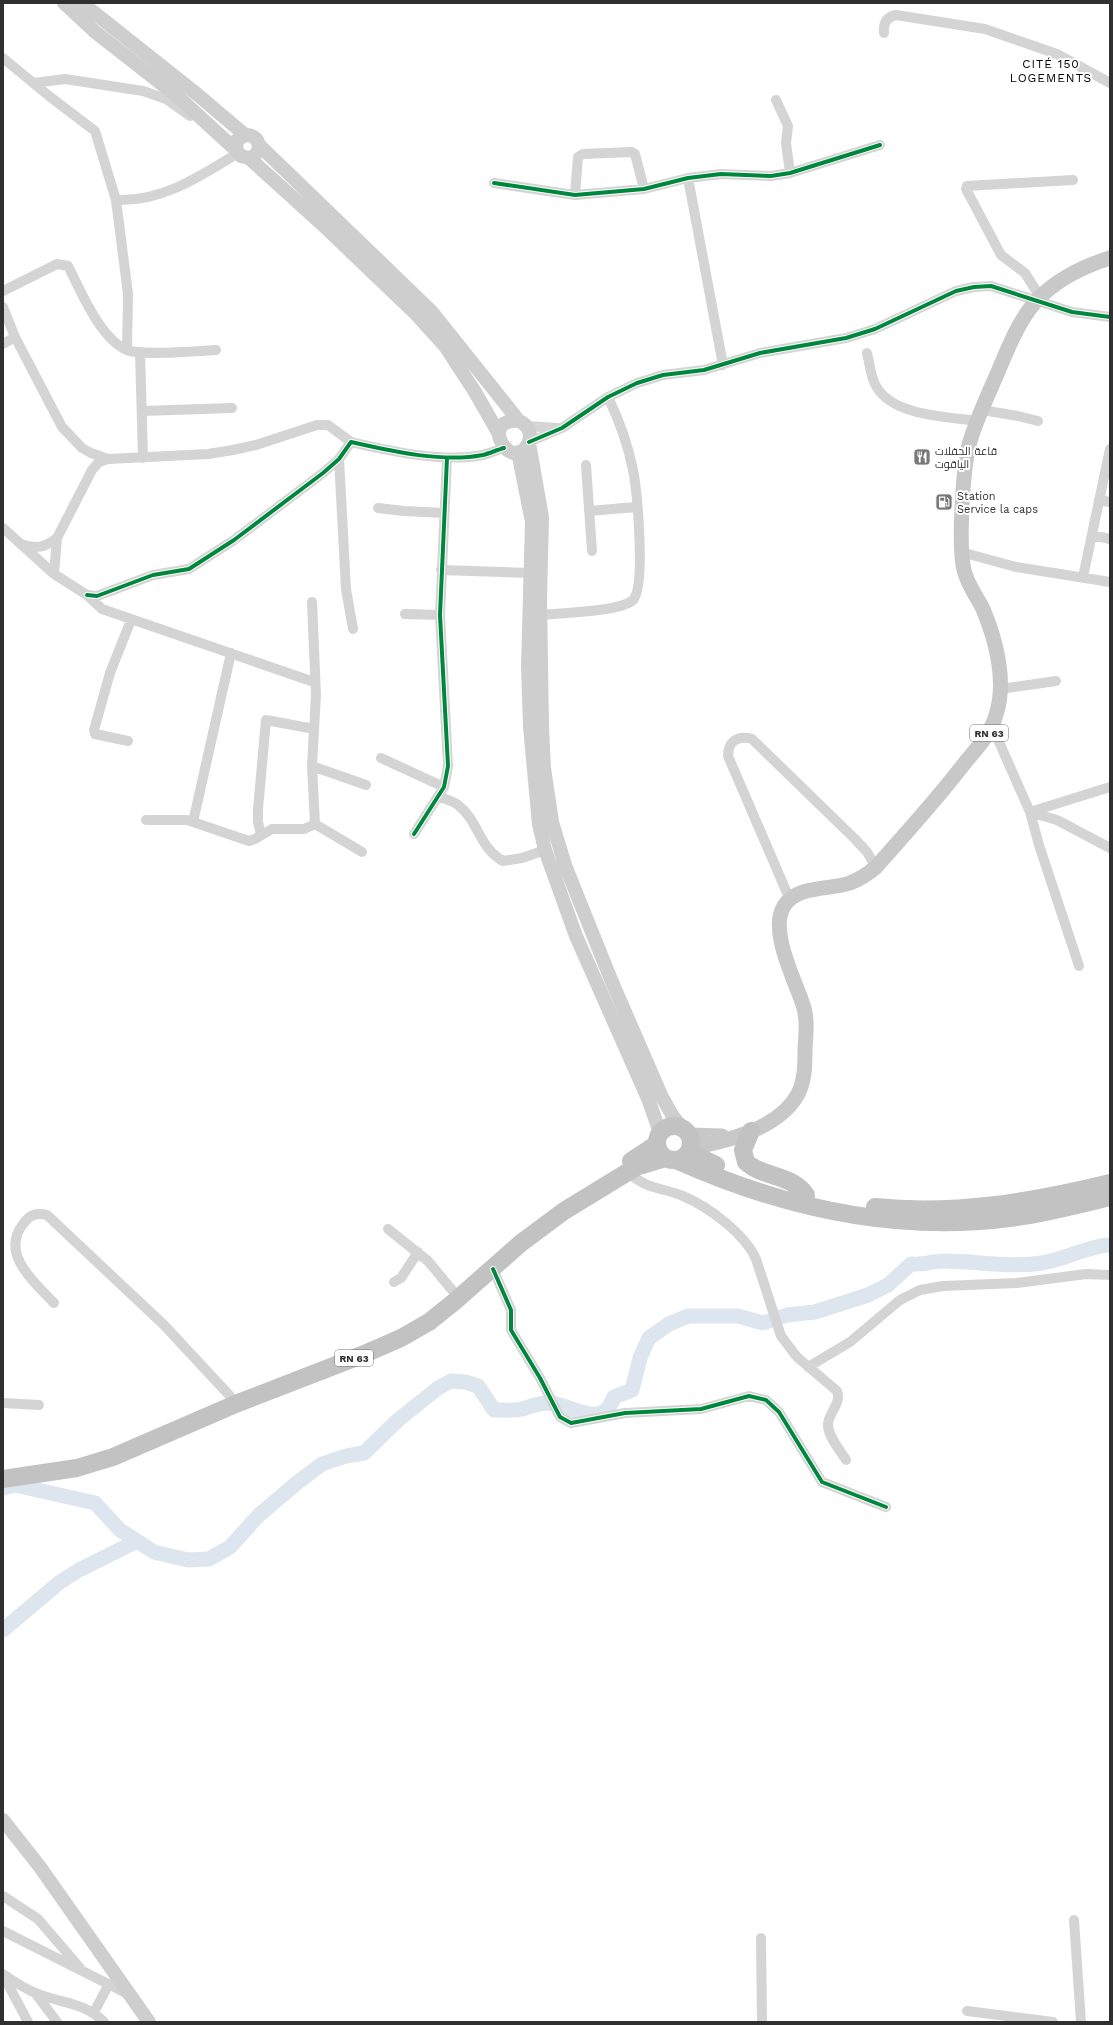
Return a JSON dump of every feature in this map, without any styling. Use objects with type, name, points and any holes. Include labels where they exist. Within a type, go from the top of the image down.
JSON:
[{"type":"highway","points":[[746,1133],[743,1150],[746,1162],[754,1168],[794,1183],[806,1195]]},
{"type":"highway","name":"RN 63","points":[[3,1479],[77,1468],[113,1457],[238,1403],[402,1338],[429,1322],[493,1270],[521,1243],[564,1211],[676,1145]]},
{"type":"highway","points":[[676,1145],[738,1185],[811,1207],[862,1217],[908,1222],[968,1221],[1009,1218],[1042,1213],[1110,1197]]},
{"type":"highway","points":[[452,1290],[523,1227],[569,1195],[640,1156],[676,1145],[734,1173],[806,1195],[879,1207],[943,1209],[1020,1202],[1058,1196],[1110,1183]]},
{"type":"highway","name":"RN 63","points":[[3,1470],[82,1456],[183,1418],[230,1396],[374,1338],[401,1324],[452,1290]]},
{"type":"main road","points":[[64,3],[94,31],[177,96],[372,272],[416,314],[445,346],[475,392],[499,434],[500,442],[504,448],[511,452],[525,446]]},
{"type":"main road","points":[[82,3],[198,95],[245,135],[255,137],[259,145],[432,312],[522,423],[530,435],[525,446],[532,522],[528,666],[530,727],[535,798],[576,936],[650,1101],[676,1145]]},
{"type":"main road","points":[[240,153],[237,140],[245,135]]},
{"type":"main road","points":[[240,153],[256,154],[259,145]]},
{"type":"main road","name":"RN 63","points":[[676,1145],[721,1142],[746,1133],[768,1123],[786,1109],[798,1094],[804,1072],[805,1016],[803,1004],[791,974],[782,943],[779,921],[784,906],[796,895],[849,883],[864,877],[876,867],[950,783],[992,726],[997,714],[1000,689],[999,666],[993,639],[983,610],[964,572],[961,552],[965,479],[969,446],[1007,351],[1025,318],[1039,298],[1070,273],[1092,263],[1110,258]]},
{"type":"main road","points":[[499,434],[502,427],[507,422],[522,423]]},
{"type":"main road","points":[[525,446],[542,517],[540,615],[544,768],[552,822],[551,854],[612,982],[661,1095],[672,1115],[676,1145]]},
{"type":"main road","points":[[5,1824],[149,2022]]},
{"type":"street","points":[[884,33],[886,21],[896,15],[985,29],[1056,54],[1110,83]]},
{"type":"street","points":[[3,58],[94,131],[116,200],[128,294],[127,350]]},
{"type":"street","points":[[34,83],[65,80],[143,91],[172,103],[183,110],[205,131],[240,153],[197,179],[154,196],[130,200],[116,200]]},
{"type":"street","points":[[776,100],[788,126],[786,143],[790,173]]},
{"type":"street","points":[[494,182],[575,195],[644,189],[688,178],[721,174],[771,176],[790,173],[880,145]]},
{"type":"street","points":[[575,195],[578,157],[583,154],[632,152],[635,154],[644,189]]},
{"type":"street","points":[[688,178],[724,365]]},
{"type":"street","points":[[1039,298],[1025,273],[1001,255],[966,189],[967,186],[1073,180]]},
{"type":"street","points":[[3,291],[57,264],[63,264],[68,266],[100,325],[107,334],[127,350],[140,352],[216,350]]},
{"type":"street","points":[[525,446],[562,428],[608,397],[637,383],[663,376],[704,370],[760,354],[846,338],[906,315],[956,291],[974,287],[991,286],[1039,298],[1072,312],[1110,317]]},
{"type":"street","points":[[3,306],[15,338],[62,427],[82,448],[108,459]]},
{"type":"street","points":[[3,344],[15,338]]},
{"type":"street","points":[[140,352],[143,411],[143,458]]},
{"type":"street","points":[[868,353],[876,386],[881,393],[892,402],[908,410],[980,416],[1018,416],[1038,421]]},
{"type":"street","points":[[540,615],[617,607],[633,600],[640,582],[640,549],[633,470],[618,418],[608,397]]},
{"type":"street","points":[[143,411],[232,408]]},
{"type":"street","points":[[522,423],[541,428],[562,428]]},
{"type":"street","points":[[54,574],[57,538],[92,470],[99,462],[108,459],[208,454],[233,450],[317,425],[328,425],[351,442],[447,458],[483,454],[504,448]]},
{"type":"street","points":[[87,595],[97,596],[153,575],[188,569],[234,540],[339,459],[351,442]]},
{"type":"street","points":[[1083,577],[1110,449]]},
{"type":"street","points":[[414,834],[441,792],[448,766],[440,615],[447,458]]},
{"type":"street","points":[[339,459],[346,588],[353,629]]},
{"type":"street","points":[[586,466],[592,551]]},
{"type":"street","points":[[1099,500],[1110,502]]},
{"type":"street","points":[[589,511],[636,507]]},
{"type":"street","points":[[378,508],[444,513]]},
{"type":"street","points":[[3,528],[54,574],[87,595],[102,609],[314,682]]},
{"type":"street","points":[[1092,535],[1110,539]]},
{"type":"street","points":[[17,542],[40,548],[57,538]]},
{"type":"street","points":[[961,552],[1016,567],[1110,582]]},
{"type":"street","points":[[442,570],[530,573]]},
{"type":"street","points":[[312,602],[314,682],[312,766],[313,819],[315,824],[362,852]]},
{"type":"street","points":[[405,614],[440,615]]},
{"type":"street","points":[[128,741],[95,734],[94,730],[110,673],[131,620]]},
{"type":"street","points":[[194,822],[231,653]]},
{"type":"street","points":[[1000,689],[1056,681]]},
{"type":"street","points":[[261,835],[258,822],[258,809],[266,720],[314,729]]},
{"type":"street","points":[[992,726],[1030,812],[1039,845],[1079,966]]},
{"type":"street","points":[[790,900],[728,756],[728,747],[734,739],[743,736],[752,739],[855,839],[867,852],[876,867]]},
{"type":"street","points":[[381,758],[441,792],[458,804],[465,812],[490,852],[503,861],[551,854]]},
{"type":"street","points":[[312,766],[366,785]]},
{"type":"street","points":[[1030,812],[1110,788]]},
{"type":"street","points":[[1030,812],[1057,820],[1110,848]]},
{"type":"street","points":[[146,820],[187,820],[249,840],[255,839],[272,829],[304,829],[315,824]]},
{"type":"street","points":[[628,1172],[643,1184],[676,1193],[693,1201],[724,1222],[746,1243],[754,1254],[781,1336],[789,1349],[808,1367],[834,1386],[838,1393],[838,1402],[830,1416],[828,1426],[830,1433],[846,1460]]},
{"type":"street","points":[[54,1303],[24,1272],[14,1248],[16,1232],[27,1218],[36,1214],[47,1215],[164,1325],[230,1396]]},
{"type":"street","points":[[388,1229],[428,1261],[452,1290]]},
{"type":"street","points":[[394,1282],[401,1278],[418,1252]]},
{"type":"street","points":[[493,1270],[511,1310],[511,1330],[563,1420],[571,1423],[624,1413],[686,1411],[715,1406],[743,1397],[760,1398],[775,1407],[822,1482],[886,1507]]},
{"type":"street","points":[[808,1367],[850,1342],[900,1300],[920,1290],[943,1286],[1036,1282],[1086,1274],[1110,1275]]},
{"type":"street","points":[[3,1403],[39,1406]]},
{"type":"street","points":[[3,1896],[38,1919],[83,1972]]},
{"type":"street","points":[[1074,1920],[1081,2022]]},
{"type":"street","points":[[3,1931],[131,1996]]},
{"type":"street","points":[[761,1938],[762,2022]]},
{"type":"street","points":[[3,1975],[36,1994],[75,2003],[94,2012],[104,2022]]},
{"type":"street","points":[[3,1975],[28,2022]]},
{"type":"street","points":[[94,2012],[109,1984]]},
{"type":"street","points":[[36,1994],[56,2022]]},
{"type":"street","points":[[967,2010],[1011,2019],[1054,2022]]},
{"type":"waterway","points":[[3,1488],[15,1485],[95,1503],[120,1530],[154,1552],[188,1560],[209,1559],[230,1547],[258,1516],[322,1464],[346,1456],[364,1453],[398,1420],[438,1388],[451,1381],[465,1382],[478,1386],[494,1410],[519,1410],[538,1404],[549,1403],[562,1405],[580,1412],[598,1414],[604,1412],[610,1406],[614,1397],[632,1390],[640,1358],[649,1338],[669,1324],[688,1316],[738,1316],[763,1323],[787,1315],[815,1312],[868,1295],[888,1285],[911,1264],[944,1261],[1005,1265],[1042,1263],[1095,1247],[1110,1245]]},
{"type":"waterway","points":[[3,1630],[60,1582],[79,1570],[137,1541]]},
{"type":"cycle path","points":[[494,183],[575,195],[644,189],[688,178],[721,174],[771,176],[790,173],[880,145]]},
{"type":"cycle path","points":[[529,442],[562,428],[608,397],[637,383],[663,375],[704,370],[760,353],[846,338],[875,329],[956,291],[974,287],[991,286],[1072,312],[1110,317]]},
{"type":"cycle path","points":[[87,595],[97,596],[153,575],[189,569],[234,540],[323,473],[339,459],[351,442],[417,455],[451,458],[483,455],[504,448]]},
{"type":"cycle path","points":[[414,834],[444,787],[448,766],[440,615],[447,458]]},
{"type":"cycle path","points":[[493,1269],[511,1310],[511,1330],[540,1378],[560,1417],[571,1423],[625,1413],[701,1409],[749,1396],[766,1400],[779,1412],[822,1482],[886,1507]]},
{"type":"place","name":"قاعة الحفلات الياقوت","points":[[922,457]]},
{"type":"place","name":"Station Service la caps","points":[[944,502]]},
{"type":"district","name":"CITÉ 150 LOGEMENTS","points":[[1051,71]]}]
